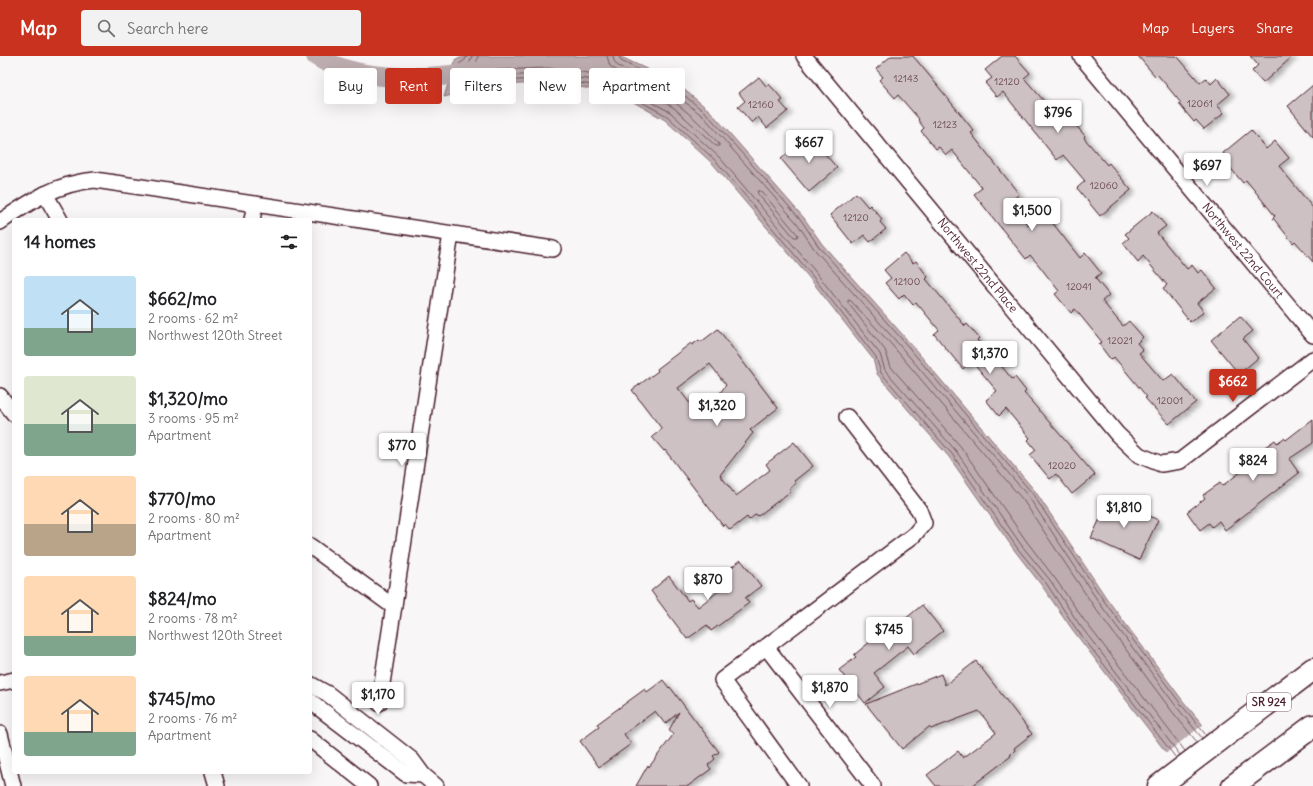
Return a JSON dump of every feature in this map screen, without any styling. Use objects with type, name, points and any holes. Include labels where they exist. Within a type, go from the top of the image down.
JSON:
[{"type":"highway","name":"SR 924","points":[[1166,780],[1313,669]]},
{"type":"highway","points":[[1233,786],[1313,726]]},
{"type":"street","name":"Northwest 22nd Place","points":[[804,56],[1117,434],[1139,455],[1161,464],[1180,461],[1313,359]]},
{"type":"street","name":"Northwest 22nd Court","points":[[1081,56],[1313,335]]},
{"type":"street","points":[[0,222],[45,194],[69,184],[95,180],[553,249]]},
{"type":"street","points":[[45,194],[59,218]]},
{"type":"street","points":[[252,218],[255,204]]},
{"type":"street","points":[[379,704],[451,234]]},
{"type":"street","points":[[0,396],[12,411]]},
{"type":"street","points":[[799,786],[722,680],[767,648],[914,535],[924,522],[919,510],[847,417]]},
{"type":"street","points":[[312,547],[394,607]]},
{"type":"street","points":[[767,648],[873,786]]},
{"type":"street","points":[[0,683],[12,680]]},
{"type":"street","points":[[312,685],[328,694],[412,760],[423,775],[436,786]]},
{"type":"street","points":[[312,707],[406,774],[423,775]]},
{"type":"street","points":[[0,734],[13,786]]},
{"type":"street","points":[[312,741],[369,786]]},
{"type":"street","points":[[214,774],[217,786]]},
{"type":"water","points":[[470,56],[619,56],[644,68],[589,68],[589,88],[581,87],[581,68],[524,68],[524,84],[516,84],[516,68],[453,68],[456,59]]},
{"type":"water","points":[[450,78],[450,96],[444,97]]},
{"type":"water","points":[[685,90],[710,111],[804,218],[822,244],[902,334],[1035,491],[1107,599],[1183,701],[1253,786],[1195,786],[1162,747],[1072,629],[949,457],[877,374],[873,359],[807,275],[713,164],[665,120],[637,104],[685,104]]},
{"type":"pier","points":[[1204,724],[1255,786],[1192,786],[1165,754]]},
{"type":"building","points":[[891,56],[913,56],[974,131],[971,133],[1019,194],[1010,202],[1028,225],[1044,212],[1080,258],[1085,253],[1101,273],[1095,278],[1109,295],[1102,301],[1123,326],[1129,321],[1143,337],[1137,343],[1143,350],[1139,353],[1163,381],[1173,374],[1196,402],[1169,424],[1145,398],[1147,397],[1114,357],[1111,360],[1099,344],[1102,342],[1075,309],[1071,313],[1055,294],[1059,291],[1037,263],[1030,255],[1026,259],[974,194],[982,188],[952,150],[946,155],[939,147],[936,149],[921,131],[924,128],[918,120],[919,119],[898,95],[895,98],[879,80],[883,77],[876,69]]},
{"type":"building","points":[[1002,56],[1015,56],[1030,73],[1024,78],[1051,109],[1058,103],[1064,111],[1067,109],[1077,120],[1074,123],[1085,136],[1084,138],[1107,165],[1109,163],[1131,190],[1100,216],[1077,188],[1085,181],[1063,155],[1057,160],[1003,92],[997,97],[985,83],[992,78],[985,70]]},
{"type":"building","points":[[1138,56],[1177,56],[1200,83],[1206,78],[1211,84],[1217,78],[1230,94],[1217,105],[1224,113],[1204,129],[1196,120],[1194,122],[1179,104],[1181,103],[1157,74],[1155,76]]},
{"type":"building","points":[[1250,56],[1293,56],[1263,83],[1252,71],[1258,65]]},
{"type":"building","points":[[759,77],[766,86],[769,84],[783,100],[780,102],[788,111],[767,128],[758,117],[752,123],[738,107],[745,101],[739,93]]},
{"type":"building","points":[[1313,85],[1313,137],[1288,106]]},
{"type":"building","points":[[1251,130],[1266,149],[1275,141],[1289,158],[1279,166],[1313,208],[1313,262],[1295,241],[1293,243],[1273,218],[1275,216],[1246,180],[1243,183],[1227,164],[1230,162],[1223,153]]},
{"type":"building","points":[[809,135],[837,168],[809,192],[781,159]]},
{"type":"building","points":[[856,193],[868,207],[870,205],[882,219],[880,222],[886,229],[870,242],[864,235],[853,244],[830,215]]},
{"type":"building","points":[[1153,211],[1166,226],[1157,233],[1187,269],[1192,265],[1198,273],[1202,270],[1216,288],[1197,303],[1204,312],[1190,322],[1163,288],[1167,285],[1143,256],[1138,262],[1123,243],[1129,238],[1125,234]]},
{"type":"building","points":[[904,253],[913,263],[916,261],[928,277],[926,279],[965,326],[967,324],[979,338],[977,340],[996,364],[998,362],[1012,379],[1015,377],[1026,391],[1024,393],[1095,475],[1072,494],[1056,474],[1050,479],[1030,455],[1036,450],[1028,440],[1030,438],[1006,409],[999,416],[986,400],[997,391],[972,361],[963,369],[934,334],[939,330],[916,302],[913,305],[904,294],[899,299],[885,283],[891,278],[884,270]]},
{"type":"building","points":[[1240,316],[1253,331],[1243,339],[1258,358],[1239,374],[1211,340]]},
{"type":"building","points":[[718,329],[778,408],[750,430],[753,433],[720,475],[736,496],[770,470],[766,464],[794,442],[813,466],[794,481],[796,483],[789,489],[791,491],[758,516],[756,514],[749,520],[747,517],[730,530],[725,524],[723,526],[665,450],[664,451],[652,437],[662,429],[632,390],[658,371],[657,369],[691,343],[692,345],[699,340],[701,342]],"holes":[[[710,364],[726,385],[701,418],[678,388]]]},
{"type":"building","points":[[1313,419],[1313,443],[1289,459],[1299,473],[1225,530],[1219,521],[1212,527],[1209,523],[1200,530],[1187,512],[1205,498],[1203,495],[1220,483],[1222,486],[1250,465],[1258,458],[1255,454],[1275,440],[1277,443],[1284,438],[1286,440]]},
{"type":"building","points":[[1110,497],[1158,520],[1139,560],[1091,538]]},
{"type":"building","points":[[741,560],[761,586],[745,598],[749,603],[711,631],[707,625],[687,639],[651,591],[669,576],[688,601],[691,599],[698,607],[728,584],[721,575]]},
{"type":"building","points":[[922,605],[943,631],[914,654],[908,646],[874,673],[885,687],[865,703],[839,670],[856,657],[854,655],[894,622],[896,624],[902,618],[904,620]]},
{"type":"building","points":[[976,661],[1032,734],[1014,748],[1015,750],[1010,755],[1011,756],[972,786],[936,786],[927,775],[958,751],[963,758],[996,733],[979,711],[931,729],[929,727],[902,749],[866,704],[941,674],[945,685]]},
{"type":"building","points":[[663,680],[669,688],[670,687],[719,752],[713,756],[715,759],[708,765],[711,769],[688,786],[636,786],[648,765],[649,767],[673,735],[669,730],[679,712],[665,724],[655,711],[624,734],[631,744],[599,767],[580,741],[599,727],[597,724],[645,689],[647,692]]},
{"type":"waterway","points":[[316,56],[333,65],[374,75],[396,77],[450,75]]}]
